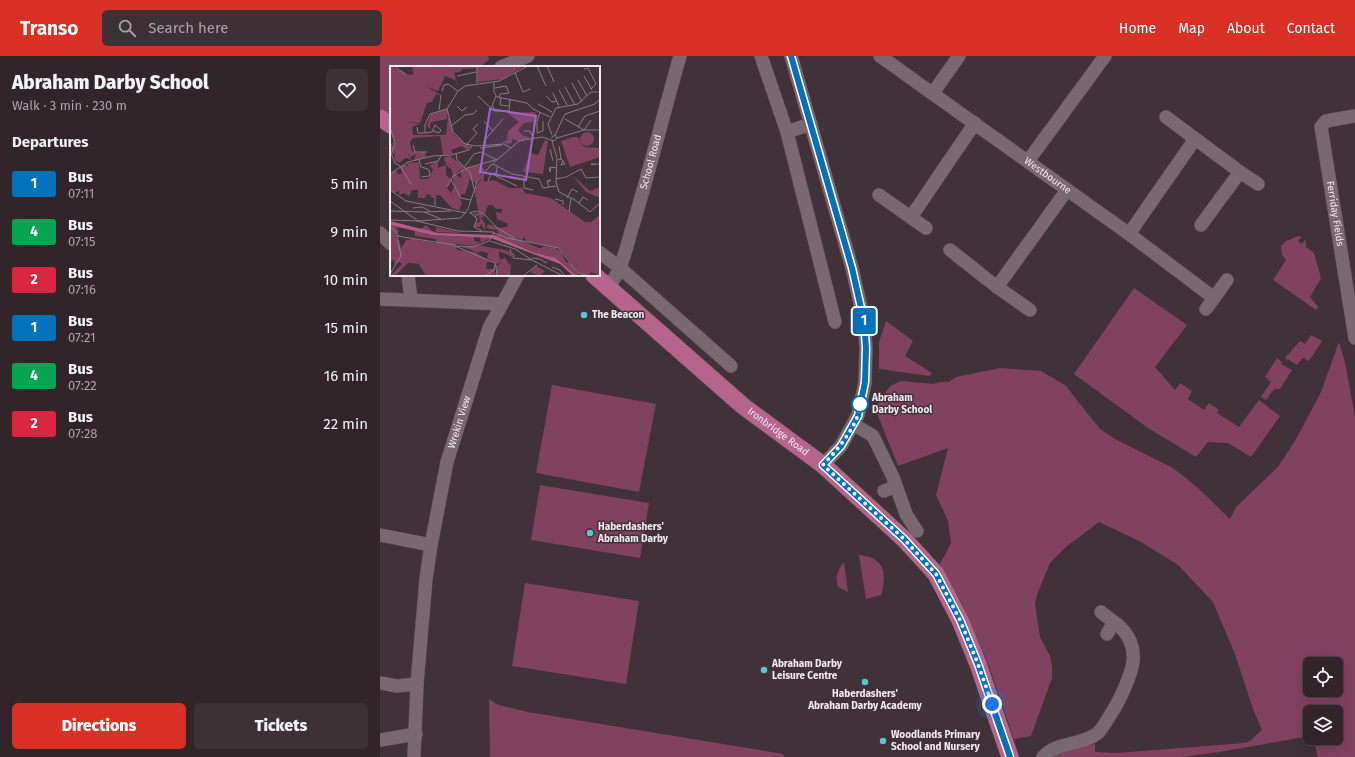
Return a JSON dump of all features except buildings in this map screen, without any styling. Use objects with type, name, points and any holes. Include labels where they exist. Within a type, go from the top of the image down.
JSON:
[{"type":"main road","points":[[380,118],[390,124]]},
{"type":"main road","name":"Ironbridge Road","points":[[595,276],[743,406],[823,465],[904,539],[936,574],[960,620],[978,664],[1010,757]]},
{"type":"street","points":[[495,56],[500,66]]},
{"type":"street","points":[[503,66],[528,56]]},
{"type":"street","name":"School Road","points":[[608,287],[613,281],[619,267],[644,188],[680,56]]},
{"type":"street","points":[[761,56],[787,132],[835,322]]},
{"type":"street","points":[[791,56],[852,268],[864,321],[866,348],[865,382],[858,416],[841,446],[823,465]]},
{"type":"street","name":"Westbourne","points":[[880,56],[1129,234],[1214,298]]},
{"type":"street","points":[[933,93],[958,56]]},
{"type":"street","points":[[1028,161],[1105,56]]},
{"type":"street","name":"Ferriday Fields","points":[[1355,116],[1326,121],[1321,127],[1355,338]]},
{"type":"street","points":[[1166,117],[1258,184]]},
{"type":"street","points":[[787,132],[810,124]]},
{"type":"street","points":[[911,217],[975,124]]},
{"type":"street","points":[[1129,234],[1195,139]]},
{"type":"street","points":[[1201,225],[1240,172]]},
{"type":"street","points":[[997,286],[1067,190]]},
{"type":"street","points":[[879,195],[926,228]]},
{"type":"street","points":[[380,232],[390,243]]},
{"type":"street","points":[[950,250],[1030,310]]},
{"type":"street","points":[[600,253],[619,267],[731,366]]},
{"type":"street","points":[[408,276],[411,299]]},
{"type":"street","name":"Wrekin View","points":[[414,757],[417,684],[426,579],[447,462],[489,328],[517,276]]},
{"type":"street","points":[[1206,309],[1227,280]]},
{"type":"street","points":[[380,299],[411,299],[502,304]]},
{"type":"street","points":[[853,424],[873,436],[893,477],[890,489],[917,531]]},
{"type":"street","points":[[380,535],[431,546]]},
{"type":"street","points":[[1043,757],[1047,752],[1061,745],[1089,738],[1099,732],[1118,702],[1133,669],[1133,654],[1130,642],[1123,630],[1102,612]]},
{"type":"street","points":[[1107,634],[1114,622]]},
{"type":"street","points":[[380,683],[397,686],[417,684]]},
{"type":"street","points":[[380,740],[416,734]]},
{"type":"shaded area","points":[[380,56],[488,56],[489,60],[480,66],[390,66],[390,118],[380,112]]},
{"type":"shaded area","points":[[1298,236],[1302,237],[1298,241],[1302,244],[1306,239],[1306,247],[1314,253],[1321,278],[1310,297],[1318,307],[1316,310],[1273,280],[1286,260],[1282,255],[1281,246],[1286,241]]},
{"type":"shaded area","points":[[1134,288],[1187,325],[1155,367],[1175,390],[1180,383],[1192,391],[1188,399],[1204,410],[1209,403],[1219,410],[1217,413],[1239,427],[1259,400],[1280,416],[1251,457],[1228,443],[1208,442],[1196,457],[1148,428],[1074,374]]},
{"type":"shaded area","points":[[886,321],[913,341],[905,356],[932,373],[930,376],[879,369],[879,342]]},
{"type":"shaded area","points":[[1311,335],[1322,341],[1309,361],[1303,358],[1297,365],[1285,358],[1300,341],[1305,344]]},
{"type":"shaded area","points":[[1339,342],[1345,362],[1355,417],[1355,757],[1318,757],[1315,745],[1343,745],[1343,705],[1303,705],[1303,737],[1182,757],[1052,757],[1064,751],[1095,744],[1095,752],[1117,753],[1245,743],[1250,741],[1262,730],[1253,709],[1235,654],[1213,602],[1178,565],[1141,542],[1099,522],[1066,547],[1050,563],[1037,595],[1035,604],[1040,637],[1050,656],[1052,678],[1031,736],[1014,739],[989,666],[962,603],[938,567],[951,543],[948,521],[936,495],[948,448],[898,466],[875,408],[890,386],[901,381],[933,384],[949,382],[956,377],[1000,368],[1041,371],[1065,385],[1100,429],[1115,439],[1173,468],[1197,487],[1230,519],[1236,507],[1278,467],[1295,441],[1321,392]]},
{"type":"shaded area","points":[[1277,358],[1282,362],[1281,364],[1292,370],[1280,389],[1274,389],[1266,400],[1261,397],[1271,382],[1265,377]]},
{"type":"shaded area","points":[[552,385],[656,404],[639,492],[536,473]]},
{"type":"shaded area","points":[[540,485],[649,503],[640,558],[531,540]]},
{"type":"shaded area","points":[[859,555],[872,558],[880,565],[884,574],[881,595],[866,599]]},
{"type":"shaded area","points":[[844,562],[848,592],[838,587],[837,583],[837,574]]},
{"type":"shaded area","points":[[525,583],[639,601],[626,684],[512,666]]},
{"type":"shaded area","points":[[489,699],[498,705],[528,712],[783,754],[784,757],[490,757]]},
{"type":"bus line","name":"1","points":[[791,56],[852,268],[864,321],[866,348],[865,382],[858,416],[841,446],[823,465],[904,539],[936,574],[960,620],[978,664],[1010,757]]},
{"type":"place","name":"The Beacon","points":[[584,315]]},
{"type":"place","name":"Abraham Darby School","points":[[860,404]]},
{"type":"place","name":"Haberdashers' Abraham Darby","points":[[590,533]]},
{"type":"place","name":"Abraham Darby Leisure Centre","points":[[764,670]]},
{"type":"place","name":"Haberdashers' Abraham Darby Academy","points":[[865,682]]},
{"type":"place","name":"Woodlands Primary School and Nursery","points":[[883,741]]},
{"type":"route","points":[[860,404],[858,416],[841,446],[823,465],[904,539],[936,574],[960,620],[992,704]]}]
